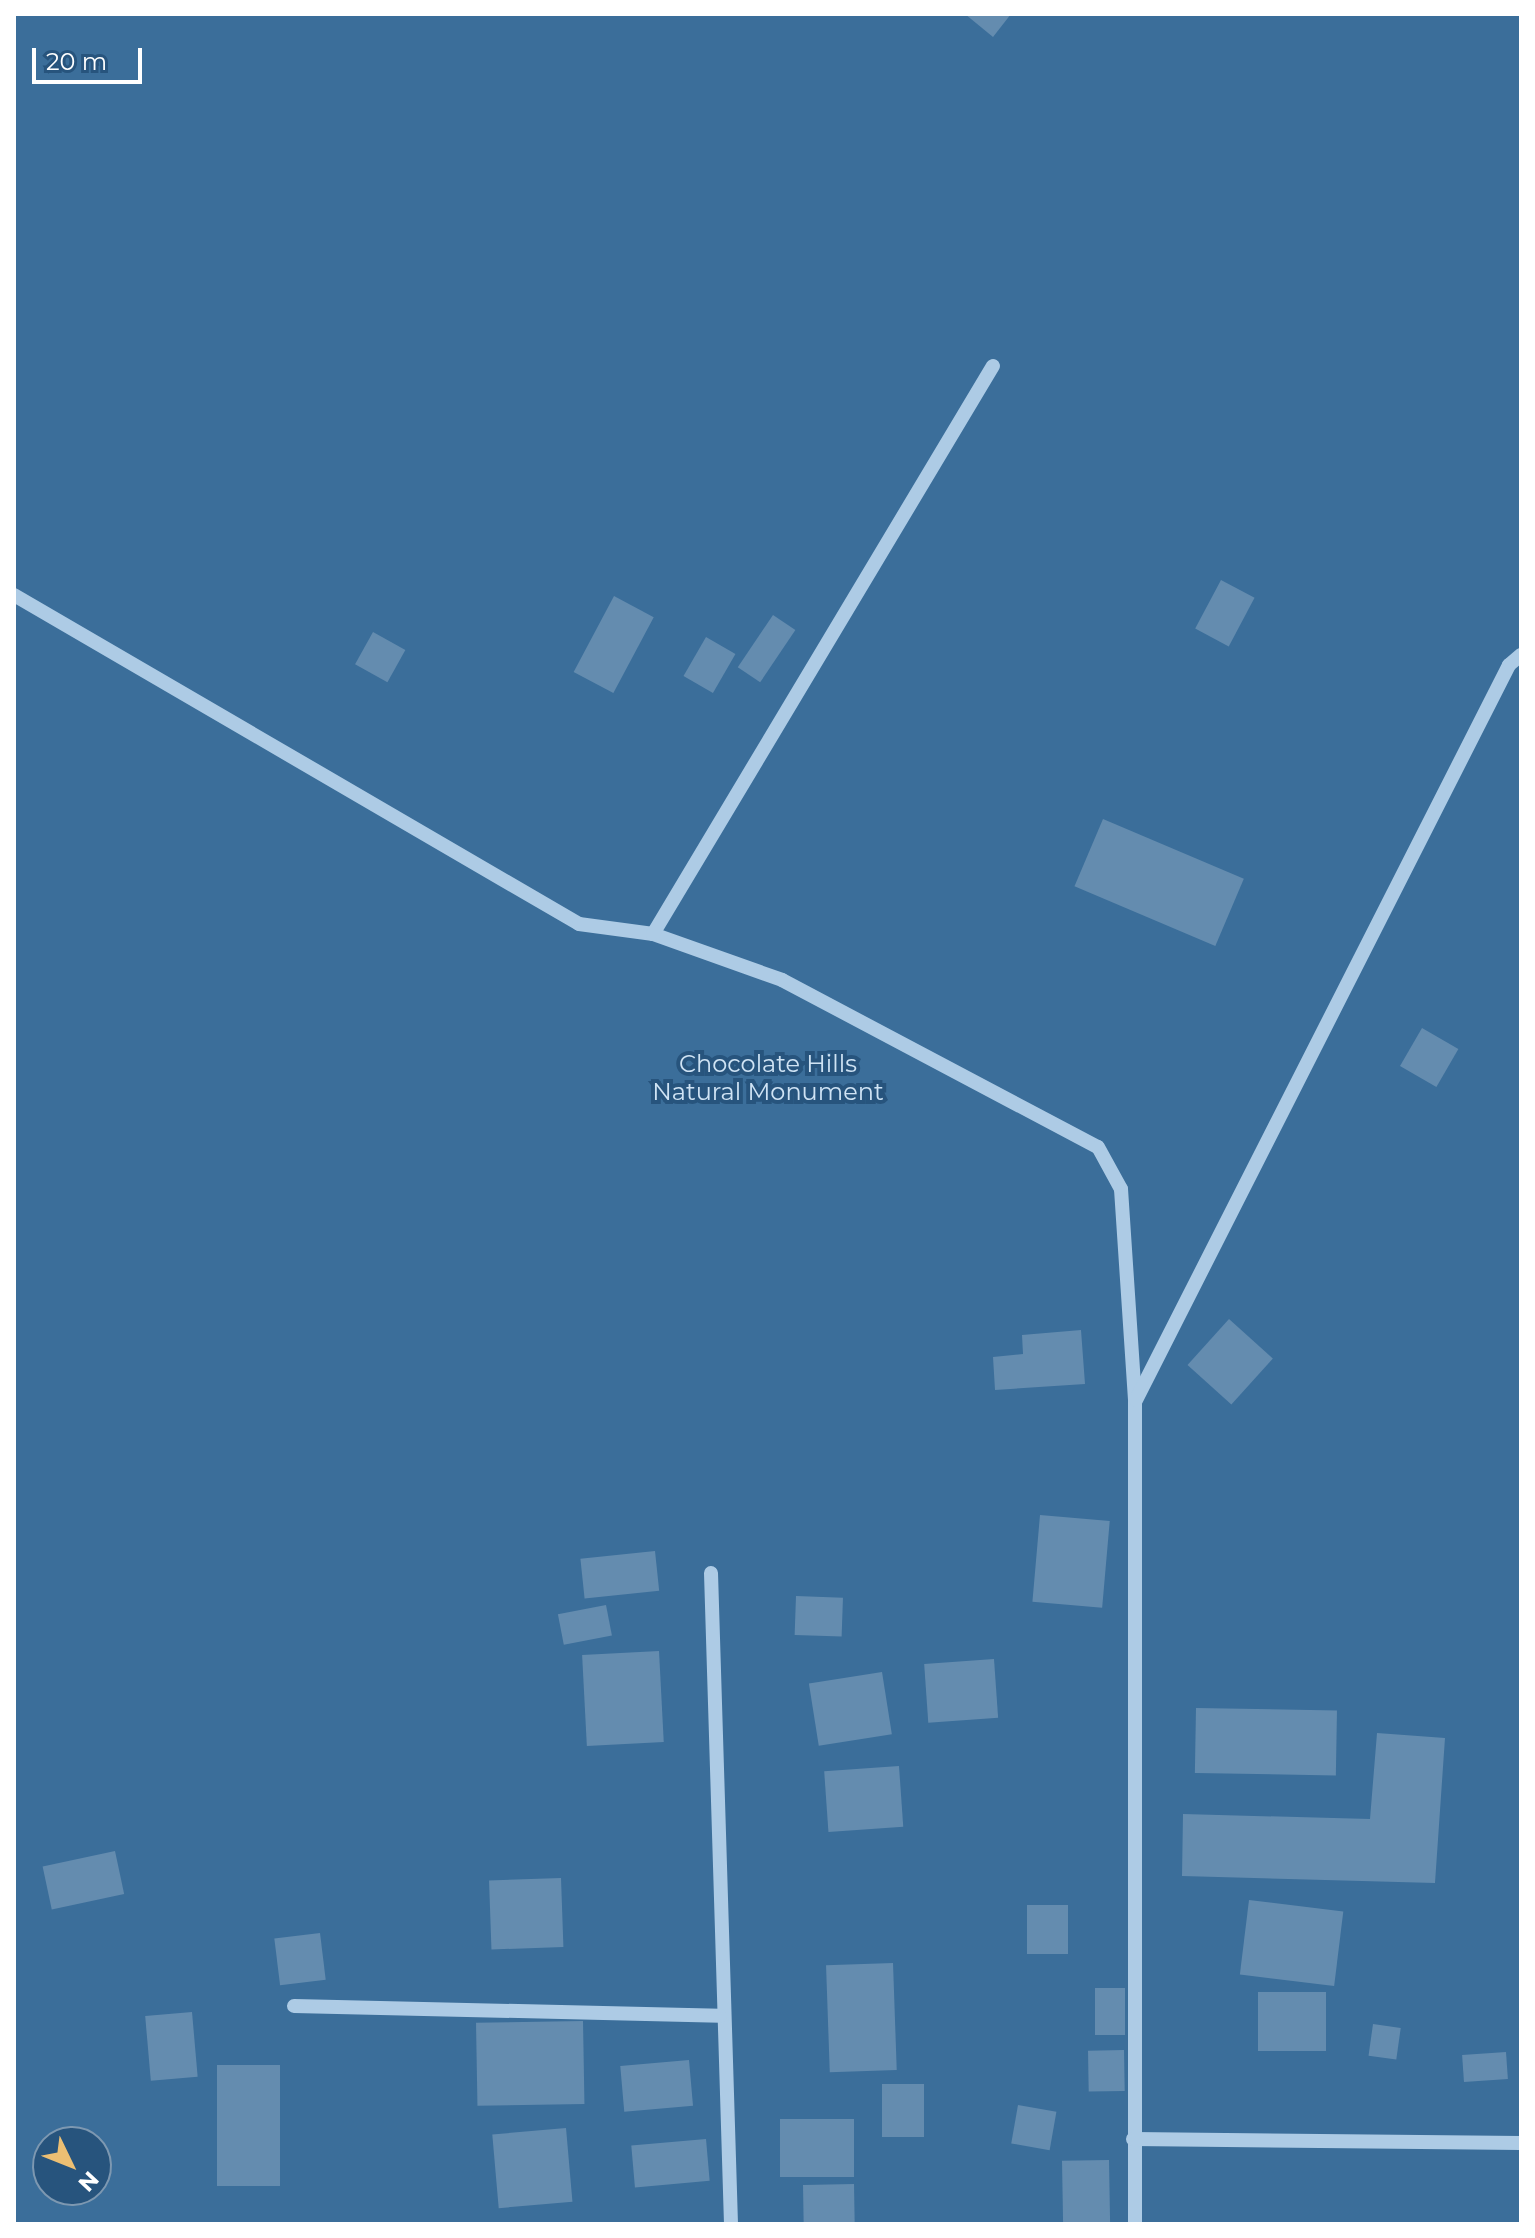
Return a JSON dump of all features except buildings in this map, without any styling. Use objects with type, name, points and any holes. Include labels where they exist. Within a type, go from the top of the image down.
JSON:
[{"type":"street","points":[[653,934],[993,366]]},
{"type":"street","points":[[14,595],[579,924],[653,934],[782,980],[1098,1147],[1121,1189],[1135,1402],[1135,2224]]},
{"type":"street","points":[[1135,1402],[1509,665],[1521,655]]},
{"type":"street","points":[[711,1573],[720,2016],[731,2224]]},
{"type":"street","points":[[294,2006],[720,2016]]},
{"type":"street","points":[[1133,2139],[1521,2143]]},
{"type":"green space","name":"Chocolate Hills Natural Monument","points":[[14,14],[1521,14],[1521,2224],[14,2224]]}]
